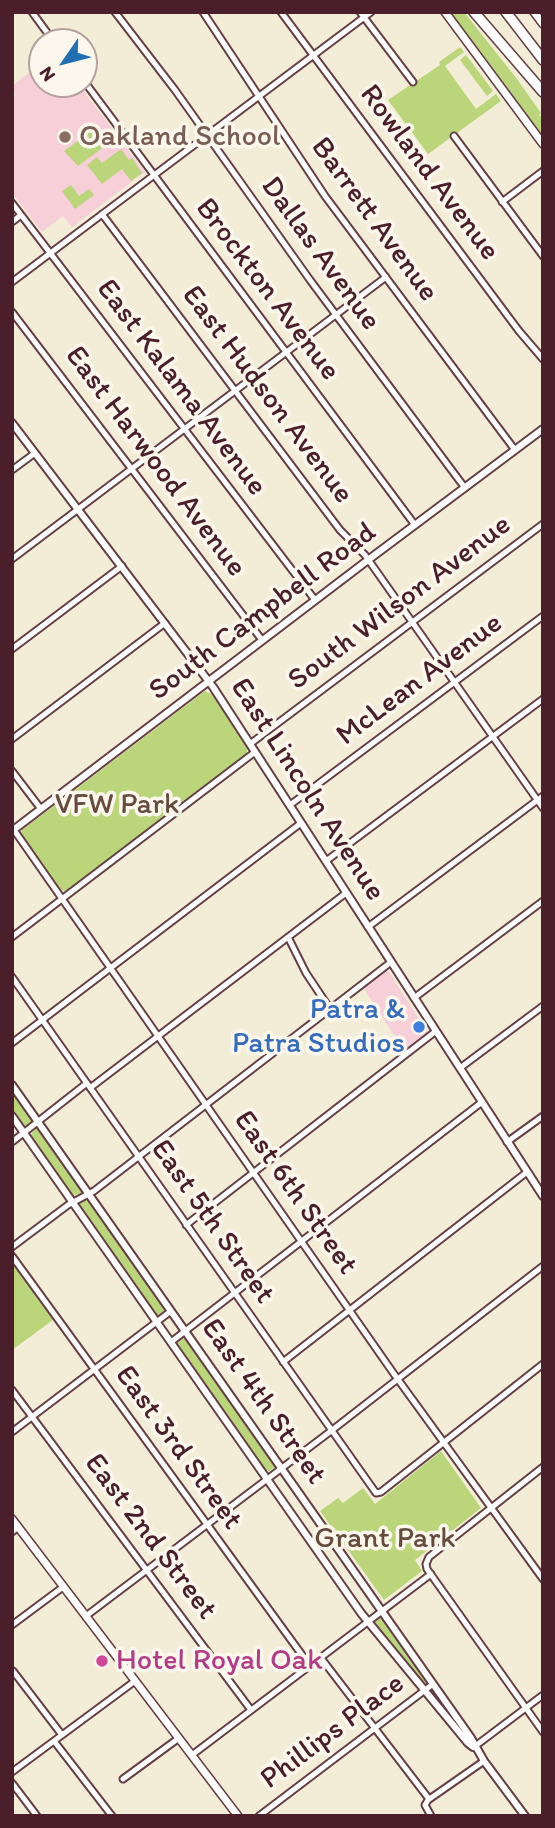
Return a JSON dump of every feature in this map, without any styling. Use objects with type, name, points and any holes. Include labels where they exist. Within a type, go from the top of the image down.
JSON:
[{"type":"highway","points":[[474,12],[543,92]]},
{"type":"highway","points":[[506,12],[543,60]]},
{"type":"main road","points":[[445,12],[543,144]]},
{"type":"main road","points":[[534,12],[543,24]]},
{"type":"main road","points":[[12,1519],[15,1530],[86,1616],[233,1813]]},
{"type":"street","points":[[32,12],[44,28]]},
{"type":"street","name":"Dallas Avenue","points":[[115,12],[465,488]]},
{"type":"street","name":"Barrett Avenue","points":[[203,12],[325,196],[515,450]]},
{"type":"street","name":"Rowland Avenue","points":[[281,12],[519,331],[543,359]]},
{"type":"street","points":[[12,282],[362,15],[371,12]]},
{"type":"street","points":[[362,15],[413,82]]},
{"type":"street","name":"Brockton Avenue","points":[[97,98],[415,525]]},
{"type":"street","points":[[454,136],[543,256]]},
{"type":"street","points":[[502,202],[543,171]]},
{"type":"street","name":"East Kalama Avenue","points":[[12,203],[314,600]]},
{"type":"street","name":"East Hudson Avenue","points":[[102,214],[340,530],[368,560],[492,737],[540,798],[543,808]]},
{"type":"street","points":[[12,222],[21,215]]},
{"type":"street","points":[[12,559],[386,277]]},
{"type":"street","name":"East Harwood Avenue","points":[[12,312],[262,640]]},
{"type":"street","name":"East Lincoln Avenue","points":[[12,423],[209,681],[543,1196]]},
{"type":"street","name":"South Campbell Road","points":[[13,831],[314,600],[543,429]]},
{"type":"street","points":[[12,470],[35,453]]},
{"type":"street","name":"South Wilson Avenue","points":[[250,744],[543,524]]},
{"type":"street","points":[[12,649],[122,566]]},
{"type":"street","name":"McLean Avenue","points":[[290,806],[543,617]]},
{"type":"street","points":[[12,739],[165,623]]},
{"type":"street","points":[[326,861],[543,699]]},
{"type":"street","points":[[12,937],[255,752]]},
{"type":"street","points":[[12,771],[41,809]]},
{"type":"street","points":[[368,927],[540,798]]},
{"type":"street","points":[[12,1043],[301,823]]},
{"type":"street","name":"East 6th Street","points":[[13,831],[443,1443],[543,1579]]},
{"type":"street","points":[[12,1142],[158,1037],[346,893]]},
{"type":"street","points":[[414,998],[543,901]]},
{"type":"street","points":[[288,937],[330,1009]]},
{"type":"street","points":[[12,1247],[89,1194],[391,962]]},
{"type":"street","name":"East 5th Street","points":[[12,977],[376,1493],[381,1492],[443,1443]]},
{"type":"street","points":[[460,1068],[543,1006]]},
{"type":"street","points":[[186,1225],[436,1031]]},
{"type":"street","name":"East 4th Street","points":[[12,1085],[471,1738],[474,1747],[525,1816]]},
{"type":"street","points":[[171,1342],[482,1102]]},
{"type":"street","name":"East 4th Street","points":[[12,1116],[369,1622],[474,1747]]},
{"type":"street","points":[[507,1142],[543,1116]]},
{"type":"street","points":[[282,1362],[527,1172]]},
{"type":"street","name":"East 3rd Street","points":[[12,1256],[310,1666]]},
{"type":"street","points":[[86,1616],[543,1266]]},
{"type":"street","points":[[12,1432],[171,1311]]},
{"type":"street","points":[[443,1443],[543,1364]]},
{"type":"street","name":"East 2nd Street","points":[[12,1390],[251,1710]]},
{"type":"street","points":[[543,1468],[426,1562],[431,1574],[543,1732]]},
{"type":"street","points":[[192,1755],[431,1574]]},
{"type":"street","points":[[12,1625],[63,1587]]},
{"type":"street","points":[[321,1658],[429,1799]]},
{"type":"street","points":[[13,1671],[62,1735]]},
{"type":"street","points":[[12,1772],[135,1681]]},
{"type":"street","name":"Phillips Place","points":[[259,1816],[433,1684]]},
{"type":"street","points":[[474,1747],[543,1695]]},
{"type":"street","points":[[123,1779],[179,1738]]},
{"type":"street","points":[[54,1741],[113,1816]]},
{"type":"street","points":[[431,1816],[425,1805],[429,1799],[484,1761]]},
{"type":"street","points":[[12,1783],[37,1816]]},
{"type":"shaded area","name":"Oakland School","points":[[28,74],[28,98],[89,98],[145,172],[72,227],[63,216],[42,232],[12,193],[12,101],[15,95],[12,86]]},
{"type":"shaded area","points":[[387,969],[428,1033],[404,1051],[363,987]]},
{"type":"green space","points":[[449,12],[464,12],[517,79],[541,113],[539,115],[543,119],[543,137]]},
{"type":"green space","points":[[460,47],[464,52],[445,66],[476,109],[496,94],[501,101],[428,154],[388,100],[440,65],[439,62]]},
{"type":"green space","points":[[466,55],[493,91],[487,96],[460,60]]},
{"type":"green space","points":[[92,125],[101,137],[107,132],[113,140],[78,166],[64,151],[83,137],[89,145],[93,143],[84,131]]},
{"type":"green space","points":[[121,149],[129,160],[132,158],[142,173],[131,181],[122,169],[102,184],[87,165],[97,157],[102,163]]},
{"type":"green space","points":[[71,185],[79,196],[89,189],[94,195],[75,209],[62,191]]},
{"type":"green space","name":"VFW Park","points":[[205,691],[213,695],[247,748],[247,754],[67,891],[60,890],[21,834],[22,830]]},
{"type":"green space","points":[[12,1090],[33,1120],[26,1126],[23,1126],[12,1111]]},
{"type":"green space","points":[[39,1128],[81,1188],[81,1193],[72,1196],[30,1136]]},
{"type":"green space","points":[[88,1198],[166,1308],[159,1316],[80,1207],[79,1203]]},
{"type":"green space","points":[[12,1263],[53,1320],[12,1350]]},
{"type":"green space","points":[[186,1337],[275,1463],[275,1467],[269,1471],[265,1470],[176,1344]]},
{"type":"green space","name":"Grant Park","points":[[441,1451],[481,1508],[415,1560],[422,1571],[384,1600],[320,1511],[338,1498],[343,1503],[363,1488],[375,1504]]},
{"type":"green space","points":[[381,1616],[427,1683],[423,1682],[374,1622]]},
{"type":"place","name":"Oakland School","points":[[65,137]]},
{"type":"place","name":"Patra & Patra Studios","points":[[419,1027]]},
{"type":"place","name":"Hotel Royal Oak","points":[[102,1661]]}]
